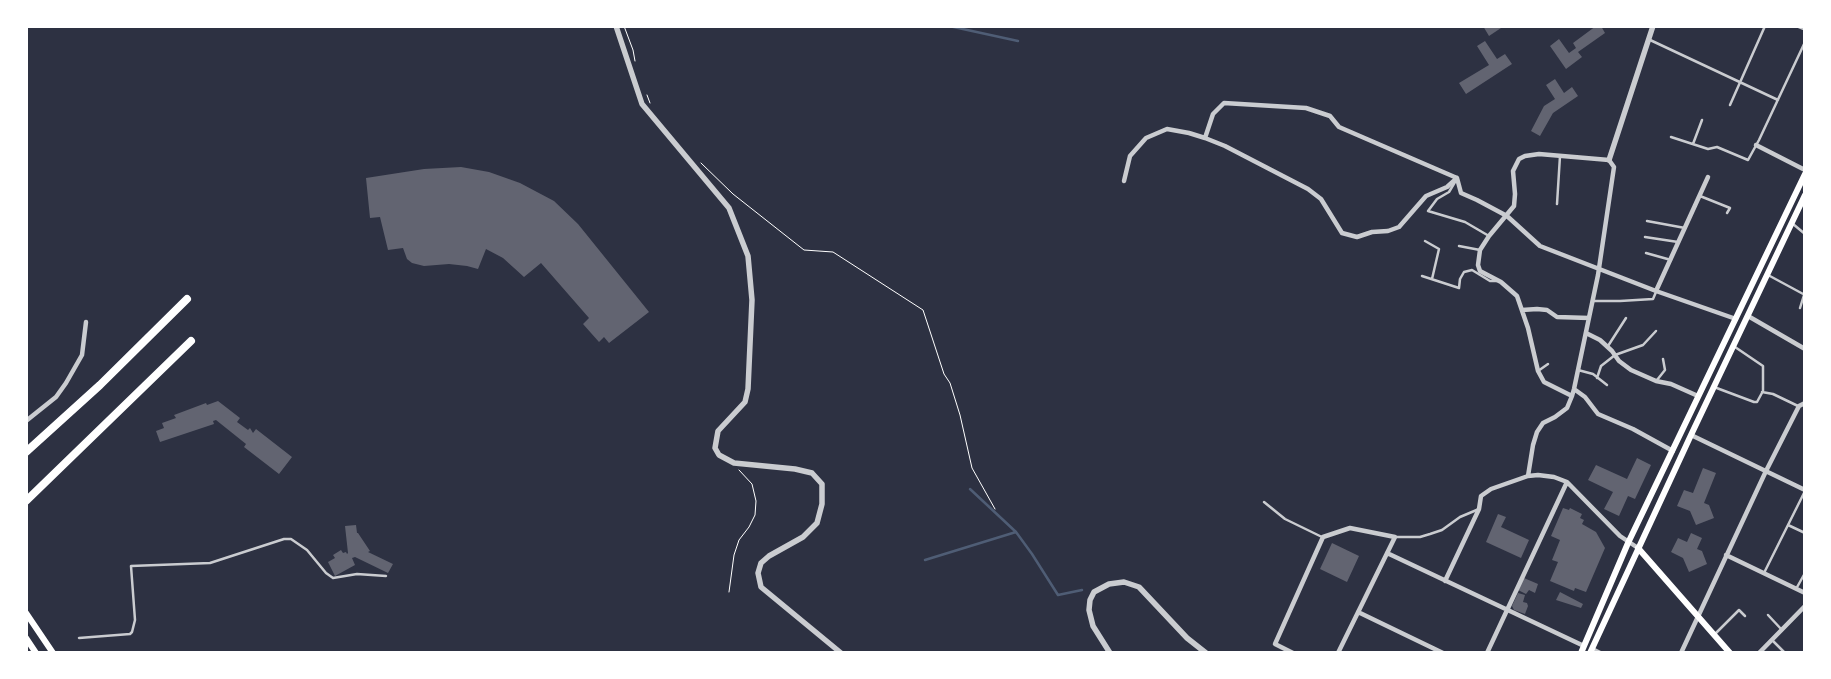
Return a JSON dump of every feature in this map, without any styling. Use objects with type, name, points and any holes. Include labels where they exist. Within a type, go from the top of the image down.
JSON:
[{"type":"highway","points":[[26,452],[100,385],[188,300]]},
{"type":"highway","points":[[26,502],[191,341]]},
{"type":"main road","points":[[1581,653],[1628,543],[1805,172]]},
{"type":"main road","points":[[1591,651],[1804,198]]},
{"type":"main road","points":[[1638,548],[1730,653]]},
{"type":"main road","points":[[26,613],[53,653]]},
{"type":"main road","points":[[26,638],[36,653]]},
{"type":"street","points":[[616,26],[642,104],[729,208],[748,256],[752,300],[748,389],[745,402],[718,431],[715,439],[715,448],[719,455],[734,464],[794,469],[812,473],[822,484],[822,504],[817,523],[804,536],[769,556],[761,563],[758,573],[761,587],[841,653]]},
{"type":"street","points":[[1528,476],[1533,445],[1538,432],[1543,423],[1567,408],[1574,389],[1599,269],[1614,168],[1609,160],[1653,26]]},
{"type":"street","points":[[1800,26],[1805,28]]},
{"type":"street","points":[[1205,138],[1213,114],[1224,103],[1306,108],[1330,116],[1339,127],[1457,178]]},
{"type":"street","points":[[1124,181],[1130,156],[1146,138],[1167,129],[1189,133],[1225,146],[1308,189],[1321,199],[1342,233],[1357,237],[1399,227],[1426,196],[1447,187],[1457,178]]},
{"type":"street","points":[[1756,145],[1805,172]]},
{"type":"street","points":[[1572,396],[1544,382],[1538,371],[1534,351],[1517,296],[1501,282],[1480,271],[1478,265],[1480,250],[1514,206],[1513,171],[1519,159],[1539,154],[1609,160]]},
{"type":"street","points":[[1656,291],[1708,177]]},
{"type":"street","points":[[1457,178],[1461,193],[1507,216],[1540,246],[1656,291],[1736,318]]},
{"type":"street","points":[[1522,310],[1547,310],[1556,317],[1589,318]]},
{"type":"street","points":[[1748,316],[1805,348]]},
{"type":"street","points":[[26,421],[56,398],[66,383],[82,355],[86,322]]},
{"type":"street","points":[[1586,333],[1600,340],[1619,361],[1631,370],[1698,396]]},
{"type":"street","points":[[1574,389],[1585,397],[1598,414],[1633,429],[1673,451]]},
{"type":"street","points":[[1681,653],[1766,471],[1799,406],[1805,403]]},
{"type":"street","points":[[1799,406],[1805,410]]},
{"type":"street","points":[[1691,435],[1805,490]]},
{"type":"street","points":[[1445,580],[1479,509],[1481,496],[1491,489],[1538,474],[1568,482],[1628,543],[1638,548]]},
{"type":"street","points":[[1487,653],[1568,482]]},
{"type":"street","points":[[1293,653],[1275,644],[1323,537],[1350,528],[1394,537],[1338,653]]},
{"type":"street","points":[[1387,554],[1584,646]]},
{"type":"street","points":[[1726,555],[1805,593]]},
{"type":"street","points":[[1110,653],[1093,626],[1089,610],[1090,600],[1094,592],[1109,584],[1124,582],[1139,587],[1187,638],[1206,653]]},
{"type":"street","points":[[1759,653],[1805,606]]},
{"type":"street","points":[[1358,612],[1443,653]]},
{"type":"street","points":[[1591,651],[1600,653]]},
{"type":"lane","points":[[1730,105],[1765,26]]},
{"type":"lane","points":[[1648,39],[1778,100]]},
{"type":"lane","points":[[1672,138],[1708,149],[1717,147],[1748,160],[1805,42]]},
{"type":"lane","points":[[1693,144],[1702,120]]},
{"type":"lane","points":[[1556,204],[1560,156]]},
{"type":"lane","points":[[1457,178],[1449,192],[1437,199],[1428,211],[1465,222],[1489,236]]},
{"type":"lane","points":[[1700,196],[1730,208],[1727,213]]},
{"type":"lane","points":[[1647,221],[1685,228]]},
{"type":"lane","points":[[1792,223],[1805,234]]},
{"type":"lane","points":[[1645,237],[1679,242]]},
{"type":"lane","points":[[1425,241],[1439,249],[1432,279]]},
{"type":"lane","points":[[1459,246],[1480,250]]},
{"type":"lane","points":[[1646,253],[1670,260]]},
{"type":"lane","points":[[1422,276],[1459,288],[1464,272],[1472,270],[1490,281],[1501,282]]},
{"type":"lane","points":[[1768,275],[1805,294],[1800,308]]},
{"type":"lane","points":[[1592,301],[1653,298],[1656,291]]},
{"type":"lane","points":[[1608,347],[1626,318]]},
{"type":"lane","points":[[1597,378],[1601,366],[1615,355],[1644,345],[1656,331]]},
{"type":"lane","points":[[1714,387],[1754,402],[1757,402],[1762,392],[1763,366],[1734,346]]},
{"type":"lane","points":[[1656,381],[1665,370],[1663,360]]},
{"type":"lane","points":[[1538,371],[1548,364]]},
{"type":"lane","points":[[1578,370],[1592,374],[1607,385]]},
{"type":"lane","points":[[1762,392],[1773,394],[1799,406]]},
{"type":"lane","points":[[1764,573],[1805,490]]},
{"type":"lane","points":[[1264,502],[1286,519],[1323,537]]},
{"type":"lane","points":[[1394,537],[1420,537],[1430,534],[1442,530],[1460,517],[1479,509]]},
{"type":"lane","points":[[1788,525],[1805,533]]},
{"type":"lane","points":[[79,638],[130,634],[132,632],[135,620],[131,566],[210,563],[284,539],[291,539],[307,550],[326,573],[333,578],[357,574],[386,576]]},
{"type":"lane","points":[[1796,589],[1805,573]]},
{"type":"lane","points":[[1714,635],[1739,610],[1745,616]]},
{"type":"lane","points":[[1768,615],[1782,630]]},
{"type":"lane","points":[[1772,640],[1784,653]]},
{"type":"path","points":[[624,26],[635,60]]},
{"type":"path","points":[[646,94],[654,109]]},
{"type":"path","points":[[698,160],[733,194],[804,250],[833,252],[923,310],[960,415],[972,468],[995,508]]},
{"type":"path","points":[[729,592],[734,555],[739,540],[755,515],[756,501],[752,484],[734,464]]},
{"type":"building","points":[[1483,26],[1504,26],[1489,36]]},
{"type":"building","points":[[1596,26],[1601,26],[1605,33],[1578,52],[1582,57],[1566,69],[1550,46],[1559,39],[1569,53],[1576,48],[1573,43]]},
{"type":"building","points":[[1485,41],[1497,59],[1505,54],[1512,64],[1466,94],[1459,83],[1489,65],[1477,46]]},
{"type":"building","points":[[1555,79],[1564,93],[1572,87],[1578,96],[1553,113],[1540,136],[1531,131],[1544,106],[1555,99],[1546,85]]},
{"type":"building","points":[[461,167],[489,172],[520,183],[554,201],[578,224],[649,312],[609,343],[604,337],[599,342],[583,324],[589,318],[541,263],[524,277],[503,258],[486,249],[478,269],[449,264],[424,266],[412,263],[407,259],[403,248],[388,250],[380,217],[370,218],[366,178],[424,169]]},
{"type":"building","points":[[218,401],[240,418],[237,422],[248,430],[250,428],[253,433],[256,429],[292,457],[279,474],[244,447],[246,444],[216,420],[213,421],[214,424],[160,442],[156,431],[164,428],[162,423],[176,418],[174,415],[206,403],[207,405]]},
{"type":"building","points":[[1637,458],[1651,465],[1635,499],[1628,496],[1619,516],[1604,509],[1613,492],[1588,480],[1596,465],[1627,479]]},
{"type":"building","points":[[1703,468],[1716,473],[1704,503],[1709,505],[1714,518],[1696,525],[1690,511],[1677,506],[1684,490],[1693,493]]},
{"type":"building","points":[[1563,508],[1569,510],[1570,508],[1582,514],[1580,518],[1584,520],[1582,524],[1596,532],[1605,548],[1586,592],[1575,588],[1574,591],[1550,581],[1558,562],[1552,560],[1560,540],[1551,536]]},
{"type":"building","points":[[1498,514],[1506,517],[1501,527],[1529,540],[1521,558],[1486,542]]},
{"type":"building","points":[[356,525],[357,533],[370,551],[368,552],[393,564],[388,573],[355,557],[352,558],[355,565],[335,576],[328,562],[335,558],[333,555],[341,550],[343,553],[348,553],[345,526]]},
{"type":"building","points":[[1691,533],[1702,538],[1697,549],[1702,551],[1707,564],[1689,572],[1683,558],[1671,552],[1678,538],[1687,542]]},
{"type":"building","points":[[1332,543],[1359,556],[1347,582],[1320,569]]},
{"type":"building","points":[[1524,578],[1538,584],[1535,593],[1529,590],[1526,594],[1518,590]]},
{"type":"building","points":[[1560,592],[1583,604],[1581,608],[1556,600]]},
{"type":"building","points":[[1518,593],[1525,595],[1523,602],[1527,603],[1528,606],[1525,614],[1514,610],[1512,606]]},
{"type":"waterway","points":[[949,26],[1018,41]]},
{"type":"waterway","points":[[970,489],[1016,532],[1058,595],[1082,590]]},
{"type":"waterway","points":[[925,560],[1016,532]]}]
